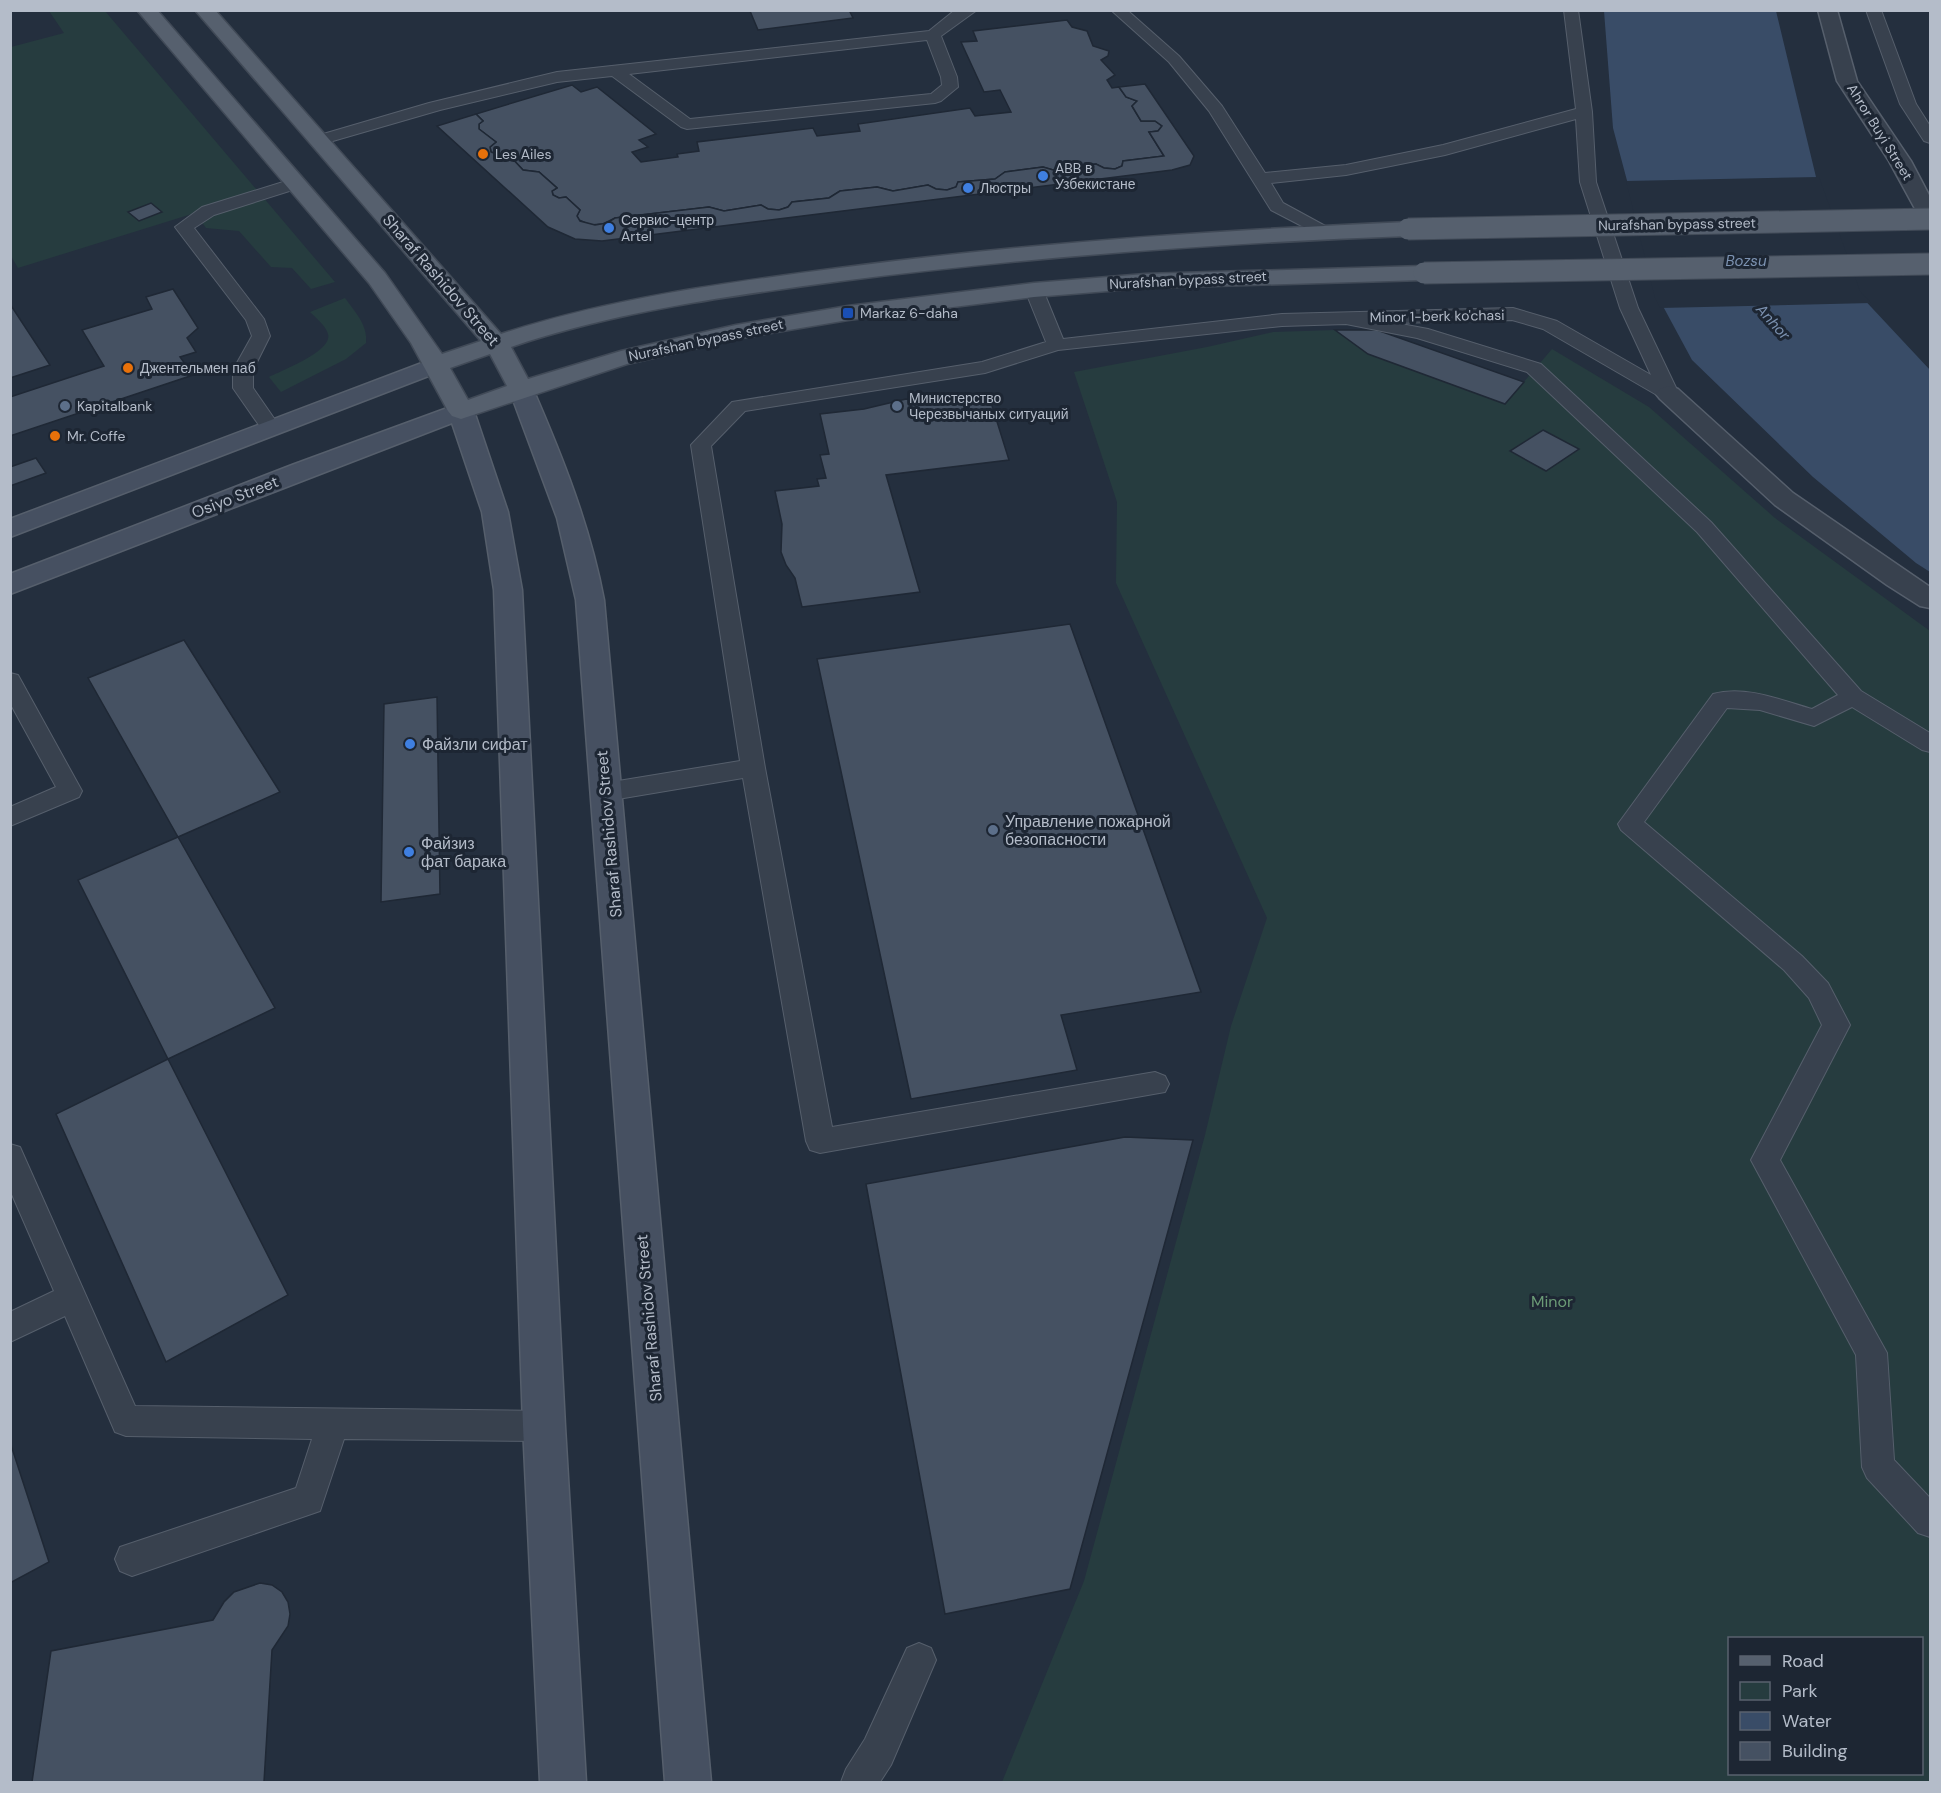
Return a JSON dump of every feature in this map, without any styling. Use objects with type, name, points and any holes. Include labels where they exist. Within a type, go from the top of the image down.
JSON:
[{"type":"main road","points":[[146,10],[377,278],[408,320],[460,411],[495,512],[508,590],[544,1426],[563,1782]]},
{"type":"main road","name":"Sharaf Rashidov Street","points":[[204,10],[497,344],[521,389],[565,497],[586,571],[688,1782]]},
{"type":"main road","name":"Nurafshan bypass street","points":[[435,364],[591,315],[698,296],[872,270],[1077,248],[1211,237],[1408,229],[1930,218]]},
{"type":"main road","name":"Nurafshan bypass street","points":[[460,411],[521,389],[621,358],[736,332],[848,313],[1034,290],[1203,278],[1930,264]]},
{"type":"main road","points":[[10,529],[435,364]]},
{"type":"main road","name":"Osiyo Street","points":[[10,585],[460,411]]},
{"type":"street","name":"Ahror Buyi Street","points":[[1827,10],[1847,81],[1900,161],[1930,218]]},
{"type":"street","name":"Minor 1-berk ko'chasi","points":[[1669,394],[1784,499],[1897,579],[1930,599]]},
{"type":"lane","points":[[319,140],[424,109],[546,80],[614,70],[933,34],[961,13],[970,10]]},
{"type":"lane","points":[[1118,10],[1174,59],[1215,109],[1277,206],[1323,232]]},
{"type":"lane","points":[[1571,10],[1584,112],[1588,182],[1629,308],[1669,394]]},
{"type":"lane","points":[[1873,10],[1905,90],[1908,104],[1930,134]]},
{"type":"lane","points":[[614,70],[687,124],[935,98],[950,87],[949,77],[933,34]]},
{"type":"lane","points":[[1905,90],[1920,98]]},
{"type":"lane","points":[[1259,179],[1368,165],[1445,150],[1584,112]]},
{"type":"lane","points":[[270,427],[243,388],[243,370],[261,336],[255,319],[184,227],[208,211],[296,183]]},
{"type":"lane","points":[[1034,290],[1056,345]]},
{"type":"lane","name":"Minor 1-berk ko'chasi","points":[[753,768],[701,445],[739,406],[985,367],[1056,345],[1282,320],[1513,314],[1550,325],[1669,394]]},
{"type":"lane","points":[[1344,318],[1420,333],[1534,368],[1704,527],[1853,697],[1930,744]]},
{"type":"lane","points":[[10,681],[70,791],[15,815],[10,838]]},
{"type":"lane","points":[[1853,697],[1814,718],[1760,702],[1721,700],[1630,824],[1793,963],[1820,991],[1836,1025],[1765,1160],[1871,1353],[1878,1467],[1930,1521]]},
{"type":"lane","points":[[606,792],[753,768],[820,1141],[1155,1084]]},
{"type":"lane","points":[[10,1156],[126,1421],[544,1426]]},
{"type":"lane","points":[[10,1328],[72,1297]]},
{"type":"lane","points":[[132,1559],[308,1500],[333,1423]]},
{"type":"lane","points":[[859,1782],[878,1752],[919,1660]]},
{"type":"green space","points":[[49,11],[105,11],[335,282],[311,289],[292,268],[271,267],[239,231],[206,228],[195,213],[18,268],[11,256],[11,47],[64,33]]},
{"type":"green space","points":[[345,298],[363,325],[366,343],[346,359],[281,392],[269,377],[306,359],[323,347],[327,340],[328,334],[325,328],[310,312]]},
{"type":"green space","name":"Minor","points":[[1335,330],[1368,354],[1505,404],[1552,349],[1649,407],[1775,518],[1930,631],[1930,1782],[1002,1782],[1084,1581],[1205,1135],[1231,1026],[1267,918],[1116,583],[1117,502],[1074,372],[1273,332]]},
{"type":"water","name":"Bozsu","points":[[1604,11],[1776,11],[1816,177],[1858,293],[1930,370],[1930,572],[1916,563],[1813,477],[1692,360],[1658,297],[1613,128]]},
{"type":"pier","points":[[1819,177],[1860,291],[1871,303],[1660,308],[1655,298],[1626,181]]},
{"type":"building","points":[[849,10],[853,18],[758,30],[750,11]]},
{"type":"building","points":[[1067,20],[1072,27],[1087,31],[1093,46],[1109,51],[1108,56],[1101,60],[1115,75],[1107,80],[1112,88],[1119,87],[1126,97],[1137,101],[1132,106],[1141,121],[1155,121],[1162,126],[1158,131],[1149,132],[1164,156],[1123,161],[1122,166],[1115,169],[1104,168],[1096,164],[1070,167],[1060,172],[1043,167],[1005,172],[995,179],[958,182],[956,187],[947,190],[936,189],[928,185],[893,191],[877,187],[840,191],[829,198],[792,202],[788,207],[779,210],[768,209],[761,205],[724,211],[709,207],[615,218],[603,224],[590,225],[579,220],[577,216],[580,210],[566,197],[559,198],[553,195],[552,191],[557,188],[539,172],[523,170],[509,155],[491,152],[490,147],[496,142],[479,129],[479,124],[483,121],[476,114],[572,85],[581,92],[597,87],[656,134],[639,140],[648,147],[632,152],[641,162],[678,157],[677,154],[699,151],[697,142],[813,128],[817,136],[860,131],[858,124],[970,108],[975,116],[1011,112],[1000,90],[984,92],[961,42],[977,41],[973,31]]},
{"type":"building","points":[[1145,84],[1194,156],[1190,165],[1172,170],[602,241],[575,239],[548,227],[437,126],[476,114],[483,121],[479,124],[479,129],[496,142],[490,147],[491,152],[509,155],[523,170],[539,172],[557,188],[552,191],[553,195],[559,198],[566,197],[580,210],[577,216],[580,221],[595,225],[607,223],[615,218],[709,207],[724,211],[761,205],[768,209],[779,210],[788,207],[792,202],[829,198],[840,191],[877,187],[893,191],[928,185],[936,189],[947,190],[956,187],[958,182],[995,179],[1005,172],[1043,167],[1060,172],[1070,167],[1096,164],[1104,168],[1115,169],[1122,166],[1123,161],[1164,156],[1149,132],[1158,131],[1162,126],[1155,121],[1141,121],[1132,106],[1137,101],[1126,97],[1119,87]]},
{"type":"building","points":[[151,203],[162,212],[139,221],[128,212]]},
{"type":"building","points":[[173,289],[198,328],[187,338],[196,352],[180,357],[193,375],[10,436],[10,397],[104,366],[82,330],[152,309],[146,297]]},
{"type":"building","points":[[10,304],[50,365],[10,378]]},
{"type":"building","points":[[1335,330],[1377,330],[1524,382],[1505,404],[1368,354]]},
{"type":"building","points":[[989,396],[1009,460],[886,475],[920,592],[802,607],[795,578],[781,552],[782,524],[775,491],[819,486],[817,479],[826,478],[820,455],[829,454],[820,414],[864,409],[906,399],[944,400]]},
{"type":"building","points":[[1543,430],[1579,449],[1546,471],[1510,451]]},
{"type":"building","points":[[36,458],[46,473],[10,486],[10,467]]},
{"type":"building","points":[[1070,624],[1201,992],[1061,1015],[1077,1070],[911,1099],[817,659]]},
{"type":"building","points":[[184,640],[280,792],[178,837],[88,678]]},
{"type":"building","points":[[437,697],[440,894],[381,902],[384,704]]},
{"type":"building","points":[[178,837],[275,1008],[168,1059],[78,880]]},
{"type":"building","points":[[168,1059],[288,1295],[166,1362],[56,1114]]},
{"type":"building","points":[[1125,1137],[1193,1140],[1070,1589],[945,1614],[866,1184]]},
{"type":"building","points":[[10,1442],[49,1562],[10,1583]]},
{"type":"building","points":[[260,1583],[272,1585],[282,1592],[288,1602],[290,1614],[288,1626],[272,1650],[264,1782],[32,1782],[51,1651],[213,1620],[224,1602],[234,1592]]},
{"type":"place","name":"Les Ailes","points":[[483,154]]},
{"type":"place","name":"ABB в Узбекистане","points":[[1043,176]]},
{"type":"place","name":"Люстры","points":[[968,188]]},
{"type":"place","name":"Сервис-центр Artel","points":[[609,228]]},
{"type":"place","name":"Markaz 6-daha","points":[[848,313]]},
{"type":"place","name":"Джентельмен паб","points":[[128,368]]},
{"type":"place","name":"Kapitalbank","points":[[65,406]]},
{"type":"place","name":"Министерство Черезвычаных ситуаций","points":[[897,406]]},
{"type":"place","name":"Mr. Coffe","points":[[55,436]]},
{"type":"place","name":"Файзли сифат","points":[[410,744]]},
{"type":"place","name":"Управление пожарной безопасности","points":[[993,830]]},
{"type":"place","name":"Файзиз фат барака","points":[[409,852]]},
{"type":"water label","name":"Anhor","points":[[1773,322]]}]
